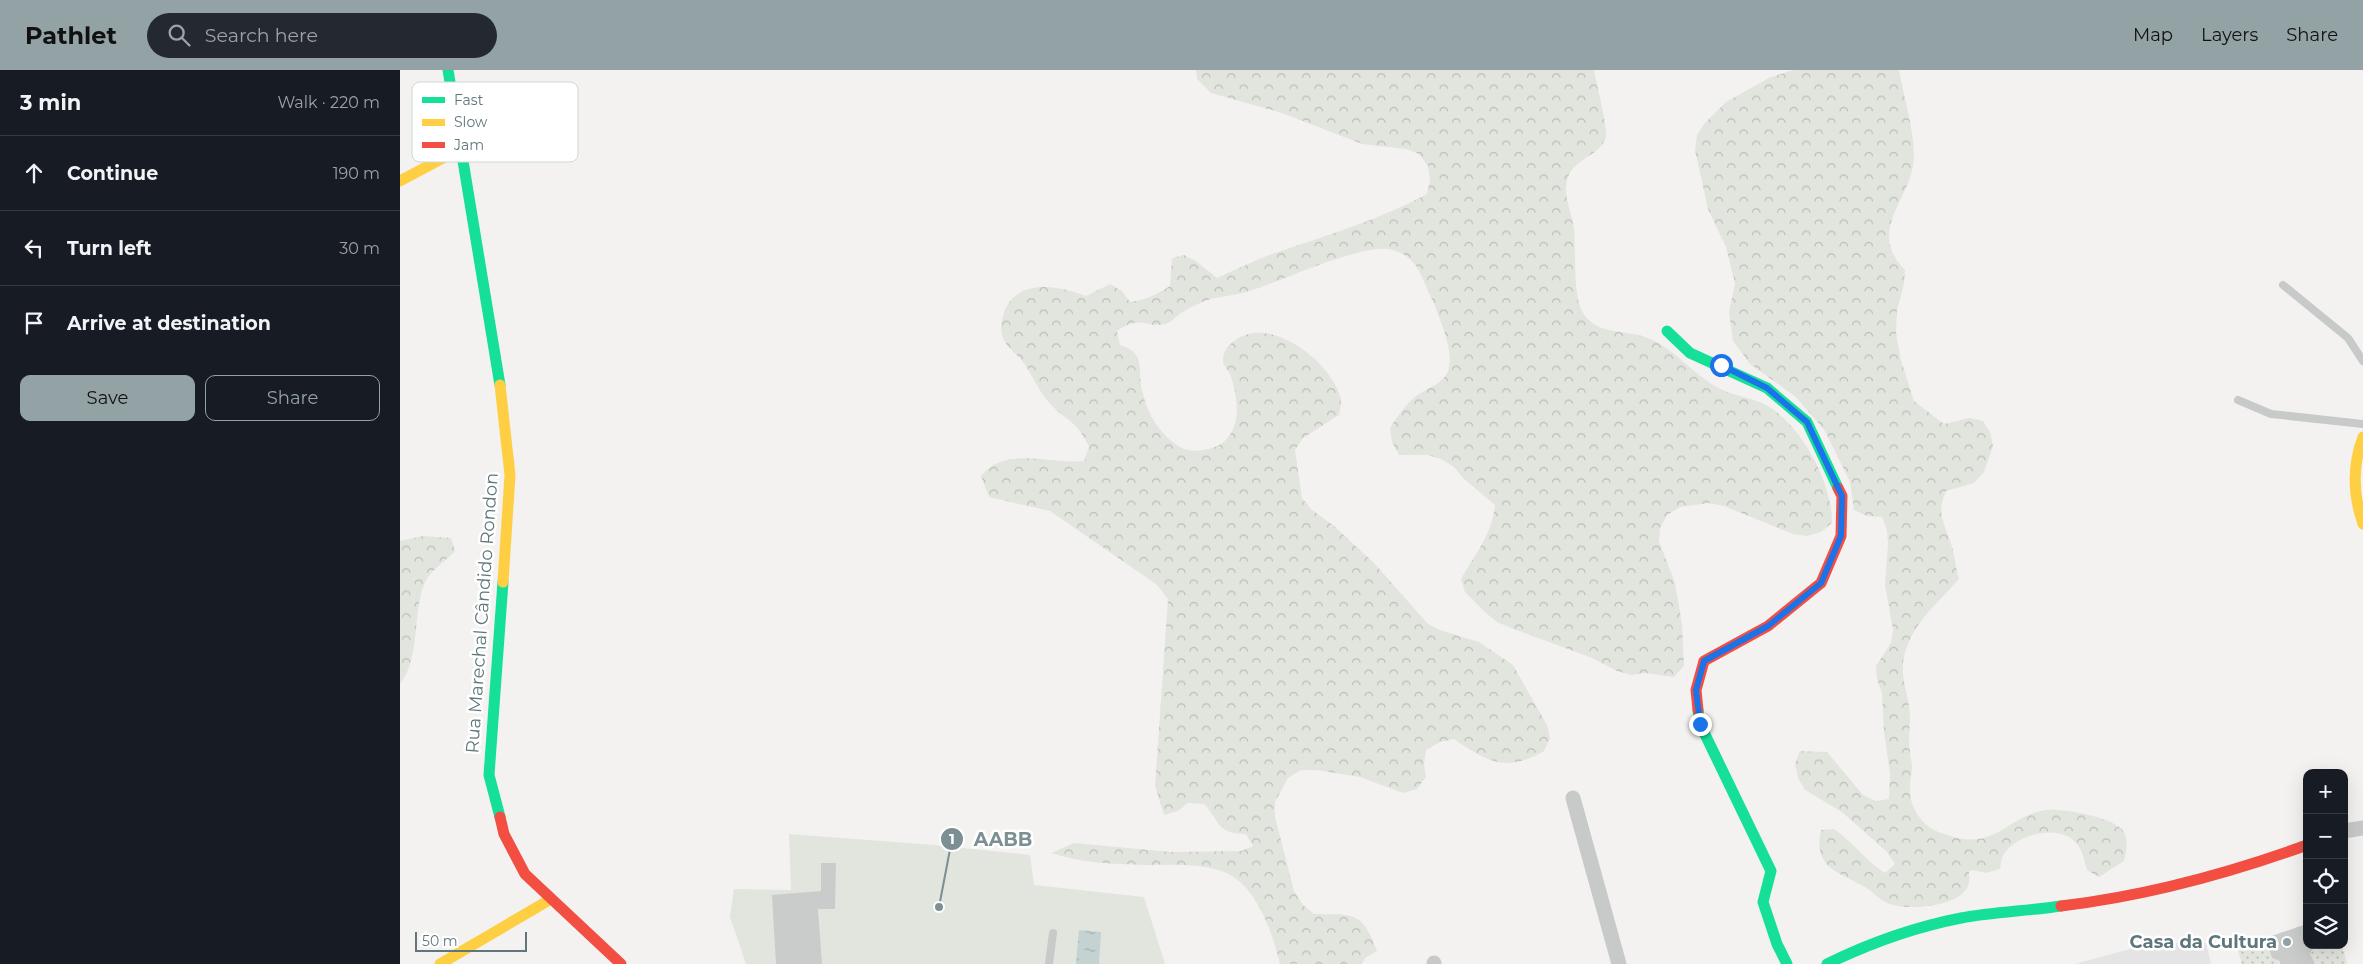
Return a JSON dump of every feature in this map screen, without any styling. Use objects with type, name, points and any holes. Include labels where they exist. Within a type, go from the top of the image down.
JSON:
[{"type":"street","points":[[400,181],[436,162]]},
{"type":"street","name":"Rua Marechal Cândido Rondon","points":[[462,162],[499,381],[510,475],[498,671],[489,775],[504,834],[525,874],[621,964]]},
{"type":"street","points":[[1667,331],[1690,352],[1767,388],[1807,422],[1842,496],[1841,536],[1821,583],[1768,626],[1704,661],[1696,690],[1700,724],[1771,871],[1763,902],[1777,944],[1787,964]]},
{"type":"street","points":[[2363,437],[2357,449],[2354,481],[2357,508],[2363,524]]},
{"type":"street","points":[[1573,798],[1619,964]]},
{"type":"street","points":[[2348,830],[2363,828]]},
{"type":"street","points":[[1827,964],[1891,937],[1946,921],[2073,905],[2160,888],[2255,862],[2303,846]]},
{"type":"street","points":[[440,964],[551,899]]},
{"type":"lane","points":[[2282,284],[2348,338],[2363,361]]},
{"type":"lane","points":[[2238,400],[2271,414],[2363,424]]},
{"type":"lane","points":[[1049,964],[1052,933]]},
{"type":"shaded area","points":[[2152,943],[2206,943],[2211,964],[2075,964]]},
{"type":"green space","points":[[1196,70],[1594,70],[1604,115],[1606,137],[1599,149],[1576,165],[1566,183],[1574,229],[1577,294],[1582,311],[1593,324],[1609,330],[1642,336],[1662,345],[1717,387],[1760,402],[1779,414],[1803,440],[1812,456],[1821,474],[1831,508],[1832,523],[1821,532],[1807,536],[1793,534],[1724,506],[1709,503],[1680,507],[1667,515],[1660,528],[1659,541],[1675,583],[1682,624],[1684,666],[1674,677],[1645,673],[1631,675],[1497,622],[1465,592],[1461,579],[1487,535],[1495,505],[1463,478],[1454,467],[1441,459],[1428,455],[1399,455],[1392,442],[1390,428],[1398,415],[1416,396],[1446,375],[1450,356],[1435,306],[1416,266],[1407,257],[1393,250],[1363,251],[1249,291],[1205,301],[1187,309],[1171,321],[1163,324],[1133,323],[1117,331],[1120,345],[1138,357],[1144,397],[1154,420],[1161,431],[1171,440],[1179,446],[1192,451],[1218,446],[1228,438],[1233,430],[1237,412],[1235,392],[1223,357],[1225,351],[1234,341],[1251,333],[1267,333],[1283,338],[1300,347],[1314,359],[1327,372],[1336,386],[1341,404],[1339,415],[1303,438],[1295,450],[1302,498],[1311,509],[1334,526],[1374,563],[1428,624],[1440,630],[1479,642],[1513,665],[1547,725],[1550,738],[1544,751],[1519,762],[1508,763],[1487,759],[1454,739],[1440,742],[1426,750],[1424,764],[1426,777],[1417,789],[1403,793],[1360,777],[1316,770],[1301,770],[1288,778],[1275,802],[1275,817],[1294,891],[1303,905],[1314,914],[1347,915],[1361,922],[1372,938],[1377,951],[1365,958],[1362,964],[1280,964],[1274,941],[1252,895],[1235,878],[1216,869],[1179,865],[1133,865],[1097,862],[1051,853],[1074,843],[1171,852],[1241,851],[1253,846],[1246,834],[1229,832],[1220,826],[1204,804],[1188,803],[1178,811],[1164,815],[1155,786],[1168,599],[1156,584],[1050,511],[989,497],[981,476],[991,467],[1003,461],[1030,458],[1071,462],[1084,461],[1089,447],[1079,430],[1047,400],[1023,362],[1005,342],[1001,325],[1007,306],[1014,297],[1022,292],[1040,287],[1059,288],[1086,296],[1110,284],[1122,291],[1130,302],[1141,300],[1170,286],[1172,258],[1184,255],[1196,261],[1217,278],[1265,257],[1356,226],[1410,203],[1427,194],[1430,180],[1428,166],[1419,154],[1406,149],[1362,144],[1282,113],[1211,93],[1197,79]]},
{"type":"green space","points":[[1793,70],[1899,70],[1914,146],[1912,172],[1894,214],[1890,227],[1889,241],[1894,255],[1905,270],[1904,284],[1897,310],[1896,333],[1901,360],[1914,401],[1944,424],[1970,418],[1983,421],[1990,432],[1993,446],[1984,472],[1974,483],[1946,491],[1941,512],[1959,579],[1918,625],[1904,654],[1904,683],[1910,714],[1909,743],[1912,767],[1910,793],[1912,803],[1919,817],[1930,827],[1939,832],[1962,839],[1988,837],[2020,819],[2046,810],[2064,810],[2100,818],[2119,827],[2126,835],[2127,843],[2124,861],[2099,877],[2087,870],[2081,850],[2070,838],[2051,832],[2040,833],[2029,836],[2010,847],[2003,856],[2000,869],[1986,873],[1969,871],[1969,883],[1965,891],[1957,897],[1934,905],[1909,907],[1883,901],[1868,889],[1831,868],[1821,854],[1819,844],[1821,830],[1834,829],[1885,873],[1895,864],[1887,852],[1842,812],[1805,790],[1798,778],[1795,764],[1800,751],[1827,752],[1863,795],[1876,801],[1889,799],[1890,773],[1884,732],[1882,693],[1877,679],[1876,666],[1891,643],[1893,630],[1885,585],[1888,544],[1887,530],[1882,517],[1867,516],[1854,510],[1850,482],[1825,431],[1796,397],[1750,364],[1733,341],[1729,312],[1735,283],[1726,247],[1708,209],[1695,150],[1697,135],[1705,123],[1726,102],[1769,78]]},
{"type":"green space","points":[[423,536],[451,538],[455,551],[425,582],[421,594],[411,661],[407,673],[400,684],[400,541]]},
{"type":"green space","points":[[789,834],[934,845],[1030,855],[1034,885],[1144,897],[1165,964],[746,964],[730,917],[734,889],[791,890]]},
{"type":"green space","points":[[2303,925],[2303,949],[2343,949],[2347,964],[2242,964],[2237,947]]},
{"type":"water","points":[[1079,930],[1101,932],[1099,964],[1076,964]]},
{"type":"building","points":[[821,863],[836,863],[835,909],[818,909],[822,964],[776,964],[772,895],[821,891]]},
{"type":"building","name":"Casa da Cultura","points":[[2303,925],[2303,949],[2312,949],[2310,954],[2315,964],[2280,964],[2280,961],[2272,958],[2266,938]]},
{"type":"traffic: fast","points":[[448,70],[450,82]]},
{"type":"traffic: fast","points":[[463,162],[500,385]]},
{"type":"traffic: fast","points":[[1667,331],[1690,353],[1767,388],[1807,422],[1838,488]]},
{"type":"traffic: fast","points":[[500,817],[489,775],[503,582]]},
{"type":"traffic: fast","points":[[1698,710],[1700,724],[1771,871],[1763,902],[1777,944],[1787,964]]},
{"type":"traffic: fast","points":[[1827,964],[1893,936],[1927,926],[1973,916],[2061,906]]},
{"type":"traffic: slow","points":[[400,181],[436,162]]},
{"type":"traffic: slow","points":[[500,385],[510,475],[503,582]]},
{"type":"traffic: slow","points":[[2363,437],[2359,448],[2355,480],[2357,502],[2363,524]]},
{"type":"traffic: slow","points":[[440,964],[551,899]]},
{"type":"traffic: jam","points":[[1698,710],[1696,690],[1704,661],[1768,626],[1821,583],[1841,536],[1842,496],[1838,488]]},
{"type":"traffic: jam","points":[[500,817],[504,834],[525,874],[621,964]]},
{"type":"traffic: jam","points":[[2061,906],[2092,902],[2185,883],[2303,846]]},
{"type":"place","name":"AABB","points":[[939,907]]},
{"type":"place","name":"Casa da Cultura","points":[[2287,942]]},
{"type":"route","points":[[1700,724],[1696,690],[1704,661],[1768,626],[1821,583],[1841,536],[1842,496],[1807,422],[1767,388],[1721,365]]}]
